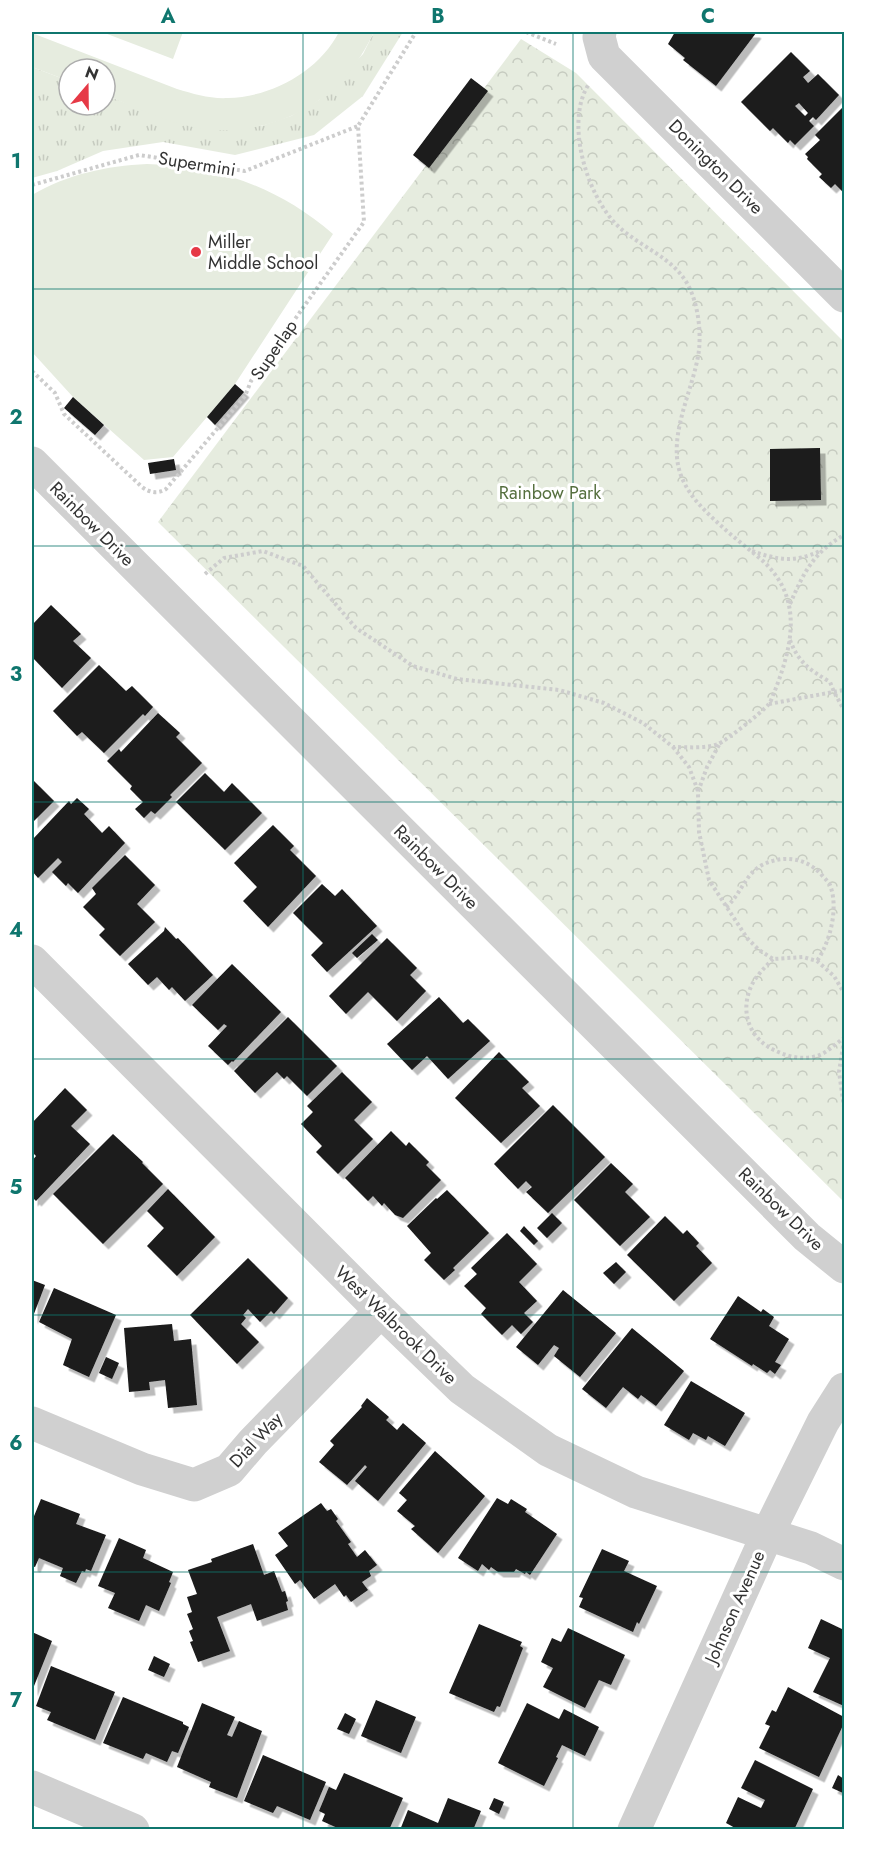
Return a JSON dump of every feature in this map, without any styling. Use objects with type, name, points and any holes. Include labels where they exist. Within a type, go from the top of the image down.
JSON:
[{"type":"street","name":"Donington Drive","points":[[600,32],[599,37],[604,56],[844,296]]},
{"type":"street","name":"Rainbow Drive","points":[[32,464],[807,1237],[844,1267]]},
{"type":"street","name":"West Walbrook Drive","points":[[32,961],[381,1311],[462,1389],[548,1450],[636,1492],[768,1533],[811,1548],[844,1564]]},
{"type":"street","name":"Dial Way","points":[[32,1423],[142,1468],[194,1485],[229,1470],[252,1442],[381,1311]]},
{"type":"street","name":"Johnson Avenue","points":[[634,1830],[768,1533],[823,1422],[844,1389]]},
{"type":"street","points":[[32,1786],[133,1830]]},
{"type":"path","points":[[358,126],[416,32]]},
{"type":"path","points":[[526,32],[556,44]]},
{"type":"path","points":[[590,82],[581,97],[578,116],[579,137],[586,169],[599,204],[618,226],[670,262],[686,281],[694,297],[699,323],[699,349],[681,417],[677,451],[681,475],[692,497],[702,508],[775,575],[790,604]]},
{"type":"path","name":"Supermini","points":[[32,185],[139,155],[245,171],[358,126]]},
{"type":"path","name":"Superlap","points":[[32,372],[55,393],[64,414],[142,487],[156,492],[166,489],[245,396],[251,381],[364,222],[358,126]]},
{"type":"path","points":[[749,549],[772,558],[789,560],[805,558],[821,551],[844,535]]},
{"type":"path","points":[[770,704],[790,639],[790,604],[805,572],[821,551]]},
{"type":"path","points":[[205,574],[224,558],[263,552],[273,555],[303,566],[356,628],[413,666],[457,679],[559,690],[604,703],[643,723],[673,747],[689,767],[698,792],[699,832],[709,880],[747,938],[773,960]]},
{"type":"path","points":[[790,639],[795,654],[813,672],[830,681],[844,710]]},
{"type":"path","points":[[698,792],[719,744],[770,704],[844,690]]},
{"type":"path","points":[[673,747],[719,744]]},
{"type":"path","points":[[726,907],[740,891],[749,874],[760,866],[788,858],[815,868],[830,884],[833,903],[830,929],[823,952],[817,961]]},
{"type":"path","points":[[844,993],[834,976],[817,961],[803,957],[773,960],[750,987],[746,1006],[755,1037],[766,1047],[788,1056],[804,1058],[818,1056],[844,1039]]},
{"type":"path","points":[[844,1039],[839,1072],[844,1107]]},
{"type":"green space","points":[[102,32],[183,32],[173,59]]},
{"type":"green space","points":[[339,32],[374,32],[353,67],[330,92],[296,114],[257,127],[237,130],[197,128],[150,114],[117,100],[117,66],[177,89],[215,98],[228,98],[261,93],[277,87],[307,70],[330,46]]},
{"type":"green space","points":[[374,32],[403,32],[363,96],[314,135],[235,155],[163,142],[103,151],[57,171],[32,178],[32,67],[57,76],[57,117],[117,117],[117,100],[167,119],[261,126],[291,116],[319,100],[363,54]]},
{"type":"green space","points":[[32,33],[94,57],[57,57],[57,76],[32,67]]},
{"type":"green space","name":"Rainbow Park","points":[[521,39],[576,73],[844,342],[844,1202],[158,522]]},
{"type":"green space","points":[[147,164],[199,169],[246,182],[291,204],[333,234],[235,384],[173,457],[144,460],[73,397],[32,352],[32,195],[73,176],[117,167]]},
{"type":"building","points":[[675,32],[756,33],[716,86],[683,60],[685,58],[668,44]]},
{"type":"building","points":[[791,52],[810,71],[803,77],[808,83],[818,74],[839,95],[816,120],[813,117],[809,121],[814,126],[795,145],[790,140],[788,143],[773,128],[770,131],[741,102]],"holes":[[[799,103],[808,113],[805,116],[795,106]]]},
{"type":"building","points":[[471,78],[488,91],[429,168],[413,155]]},
{"type":"building","points":[[844,106],[844,193],[835,184],[831,188],[819,177],[822,174],[805,154],[820,140],[815,135]]},
{"type":"building","points":[[235,384],[244,392],[215,425],[207,417]]},
{"type":"building","points":[[73,397],[104,425],[95,435],[64,408]]},
{"type":"building","points":[[820,448],[821,500],[770,501],[770,449]]},
{"type":"building","points":[[174,459],[176,470],[150,474],[148,463]]},
{"type":"building","points":[[51,605],[81,634],[73,641],[91,658],[62,688],[32,657],[32,625]]},
{"type":"building","points":[[99,665],[126,691],[132,686],[153,707],[104,753],[82,732],[77,736],[53,711]]},
{"type":"building","points":[[158,713],[180,733],[176,737],[202,763],[170,795],[172,797],[155,814],[151,811],[144,818],[135,809],[143,802],[130,789],[132,786],[107,761],[119,749],[121,752]]},
{"type":"building","points":[[205,773],[224,792],[232,783],[262,813],[225,850],[176,802]]},
{"type":"building","points":[[34,781],[54,801],[32,823],[32,784]]},
{"type":"building","points":[[77,798],[89,809],[84,814],[102,833],[109,826],[125,843],[78,893],[68,883],[66,886],[52,872],[62,862],[58,858],[38,878],[32,871],[32,840],[69,801],[71,804]]},
{"type":"building","points":[[273,825],[294,846],[290,850],[316,876],[268,927],[243,901],[257,887],[234,863]]},
{"type":"building","points":[[125,855],[155,885],[137,904],[155,922],[120,956],[99,935],[105,929],[83,907],[96,894],[92,888]]},
{"type":"building","points":[[322,884],[335,896],[342,889],[377,926],[327,972],[311,955],[323,943],[293,913]]},
{"type":"building","points":[[165,927],[213,975],[185,1001],[172,987],[169,990],[157,977],[148,985],[128,964],[164,931]]},
{"type":"building","points":[[372,934],[378,940],[357,958],[352,953]]},
{"type":"building","points":[[387,938],[417,968],[410,975],[426,991],[397,1021],[368,992],[346,1014],[329,996]]},
{"type":"building","points":[[232,964],[281,1012],[228,1065],[208,1046],[227,1026],[224,1024],[218,1030],[192,1005]]},
{"type":"building","points":[[439,997],[463,1023],[468,1019],[490,1041],[448,1079],[427,1056],[412,1070],[387,1044]]},
{"type":"building","points":[[288,1017],[337,1066],[307,1096],[287,1076],[284,1079],[277,1072],[255,1093],[234,1071]]},
{"type":"building","points":[[499,1052],[529,1082],[522,1088],[540,1106],[501,1143],[455,1098]]},
{"type":"building","points":[[342,1072],[372,1102],[354,1120],[373,1139],[338,1174],[316,1152],[322,1146],[301,1124],[313,1112],[307,1106]]},
{"type":"building","points":[[65,1088],[87,1110],[71,1126],[90,1144],[36,1201],[34,1199],[32,1201],[32,1161],[36,1156],[32,1152],[32,1123]]},
{"type":"building","points":[[553,1105],[605,1157],[548,1213],[526,1192],[532,1187],[526,1181],[518,1189],[494,1164]]},
{"type":"building","points":[[391,1131],[406,1146],[409,1142],[429,1162],[426,1165],[441,1180],[403,1218],[395,1215],[384,1203],[382,1206],[373,1196],[368,1201],[345,1178]]},
{"type":"building","points":[[113,1134],[163,1184],[103,1244],[53,1194]]},
{"type":"building","points":[[611,1163],[633,1184],[625,1192],[650,1217],[620,1246],[574,1200]]},
{"type":"building","points":[[168,1189],[215,1237],[177,1276],[147,1246],[164,1228],[147,1211]]},
{"type":"building","points":[[447,1190],[489,1233],[444,1280],[424,1260],[431,1253],[407,1226]]},
{"type":"building","points":[[552,1213],[562,1223],[547,1238],[537,1228]]},
{"type":"building","points":[[665,1216],[683,1234],[687,1230],[699,1243],[696,1246],[712,1263],[674,1301],[627,1255]]},
{"type":"building","points":[[524,1226],[538,1241],[534,1245],[520,1231]]},
{"type":"building","points":[[507,1233],[537,1264],[519,1282],[537,1301],[524,1313],[533,1322],[521,1334],[512,1325],[502,1335],[481,1314],[486,1308],[464,1286],[477,1274],[471,1268]]},
{"type":"building","points":[[248,1258],[288,1298],[274,1314],[271,1311],[260,1322],[248,1309],[243,1315],[246,1318],[241,1324],[259,1342],[237,1364],[190,1315]]},
{"type":"building","points":[[616,1262],[626,1272],[614,1284],[603,1273]]},
{"type":"building","points":[[32,1280],[45,1285],[32,1319]]},
{"type":"building","points":[[54,1288],[116,1315],[89,1377],[63,1365],[72,1339],[39,1322]]},
{"type":"building","points":[[563,1290],[616,1333],[580,1377],[554,1356],[559,1348],[554,1345],[538,1365],[516,1347]]},
{"type":"building","points":[[738,1296],[761,1312],[763,1309],[774,1317],[769,1326],[789,1339],[775,1362],[781,1365],[775,1374],[770,1370],[767,1373],[753,1364],[752,1366],[710,1339]]},
{"type":"building","points":[[172,1324],[174,1341],[191,1339],[197,1405],[168,1408],[165,1380],[149,1382],[150,1390],[129,1392],[124,1328]]},
{"type":"building","points":[[632,1328],[684,1371],[656,1406],[641,1395],[638,1399],[623,1387],[606,1408],[582,1389]]},
{"type":"building","points":[[106,1357],[119,1363],[112,1379],[99,1373]]},
{"type":"building","points":[[691,1381],[745,1413],[725,1446],[708,1436],[706,1440],[693,1433],[689,1440],[664,1425]]},
{"type":"building","points":[[367,1398],[389,1417],[386,1420],[397,1430],[403,1423],[426,1443],[378,1501],[355,1481],[367,1467],[365,1465],[347,1485],[319,1462],[334,1445],[330,1441],[362,1407]]},
{"type":"building","points":[[435,1451],[485,1496],[438,1553],[411,1529],[415,1526],[397,1511],[407,1500],[399,1493]]},
{"type":"building","points":[[497,1498],[508,1504],[511,1499],[527,1509],[525,1512],[557,1534],[530,1575],[516,1569],[514,1572],[498,1572],[491,1567],[489,1570],[482,1564],[478,1571],[458,1558]]},
{"type":"building","points":[[41,1499],[80,1514],[76,1524],[106,1535],[91,1571],[86,1569],[85,1572],[82,1571],[76,1583],[60,1576],[63,1568],[39,1558],[35,1567],[32,1566],[32,1521]]},
{"type":"building","points":[[321,1503],[327,1511],[331,1509],[338,1519],[336,1521],[351,1542],[348,1544],[357,1557],[365,1550],[377,1565],[369,1571],[371,1576],[362,1582],[368,1590],[351,1602],[346,1595],[344,1597],[335,1584],[314,1599],[300,1580],[295,1584],[275,1555],[288,1546],[278,1533]]},
{"type":"building","points":[[119,1538],[146,1550],[143,1558],[173,1572],[169,1582],[171,1583],[159,1611],[146,1605],[139,1621],[108,1608],[115,1593],[98,1586]]},
{"type":"building","points":[[253,1544],[264,1575],[274,1571],[282,1592],[285,1591],[288,1610],[257,1621],[251,1604],[217,1617],[230,1651],[198,1662],[190,1642],[193,1641],[189,1631],[193,1629],[187,1614],[192,1612],[187,1597],[197,1594],[188,1570]]},
{"type":"building","points":[[602,1549],[629,1561],[624,1571],[657,1586],[633,1632],[579,1607],[583,1598],[579,1597]]},
{"type":"building","points":[[821,1619],[844,1630],[844,1706],[813,1692],[830,1658],[808,1648]]},
{"type":"building","points":[[479,1624],[522,1642],[520,1646],[523,1648],[500,1707],[497,1706],[494,1712],[449,1693]]},
{"type":"building","points":[[568,1628],[625,1655],[611,1685],[599,1680],[585,1708],[543,1687],[553,1668],[541,1662],[552,1638],[561,1642]]},
{"type":"building","points":[[32,1632],[52,1641],[32,1691]]},
{"type":"building","points":[[154,1656],[170,1664],[164,1677],[148,1670]]},
{"type":"building","points":[[51,1666],[115,1692],[95,1740],[47,1720],[51,1712],[36,1706]]},
{"type":"building","points":[[788,1687],[844,1717],[844,1723],[819,1777],[759,1748],[770,1726],[765,1724],[772,1710],[776,1712]]},
{"type":"building","points":[[123,1697],[183,1722],[189,1727],[178,1753],[172,1751],[167,1762],[146,1753],[143,1759],[103,1743]]},
{"type":"building","points":[[376,1700],[416,1717],[401,1753],[361,1736]]},
{"type":"building","points":[[202,1703],[235,1717],[227,1735],[232,1737],[239,1721],[262,1731],[237,1798],[209,1787],[211,1782],[177,1767]]},
{"type":"building","points":[[527,1703],[559,1719],[564,1709],[599,1727],[585,1756],[562,1745],[544,1786],[498,1763]]},
{"type":"building","points":[[345,1713],[356,1719],[349,1734],[337,1729]]},
{"type":"building","points":[[263,1755],[326,1782],[310,1820],[277,1806],[273,1813],[244,1801]]},
{"type":"building","points":[[755,1760],[813,1789],[794,1830],[739,1830],[726,1823],[738,1797],[761,1808],[765,1800],[741,1788]]},
{"type":"building","points":[[344,1773],[403,1798],[389,1830],[342,1830],[322,1821],[325,1814],[319,1811],[329,1787],[336,1790]]},
{"type":"building","points":[[838,1775],[844,1779],[843,1793],[832,1788]]},
{"type":"building","points":[[448,1798],[481,1811],[473,1830],[400,1830],[408,1810],[438,1823]]},
{"type":"building","points":[[494,1798],[504,1802],[499,1814],[489,1809]]},
{"type":"place","name":"Miller Middle School","points":[[196,252]]}]
